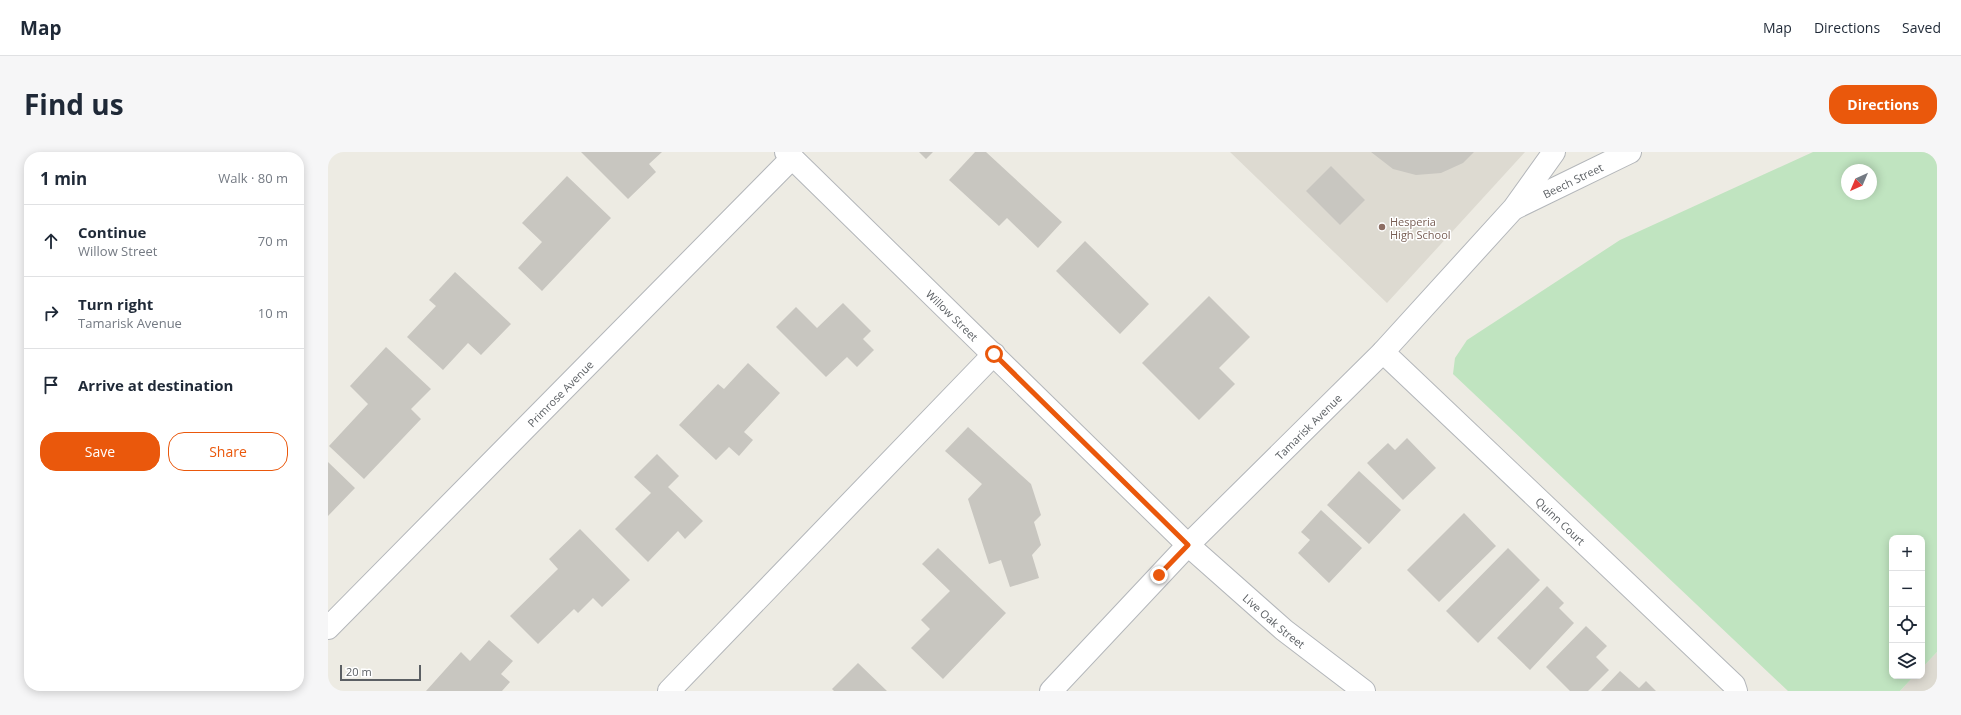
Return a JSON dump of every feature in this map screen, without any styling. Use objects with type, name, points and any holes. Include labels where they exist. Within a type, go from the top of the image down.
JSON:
[{"type":"street","name":"Tamarisk Avenue","points":[[1051,691],[1188,545],[1383,352],[1514,208],[1554,152]]},
{"type":"street","name":"Beech Street","points":[[1514,208],[1630,152]]},
{"type":"street","name":"Willow Street","points":[[789,155],[1188,545]]},
{"type":"street","name":"Primrose Avenue","points":[[328,628],[789,155]]},
{"type":"street","name":"Quinn Court","points":[[1383,352],[1728,680],[1734,686],[1736,691]]},
{"type":"street","points":[[669,691],[994,354]]},
{"type":"street","name":"Live Oak Street","points":[[1188,545],[1284,630],[1364,691]]},
{"type":"shaded area","name":"Hesperia High School","points":[[1230,152],[1525,152],[1387,303]]},
{"type":"shaded area","points":[[1937,652],[1937,691],[1900,691],[1911,679],[1925,679],[1925,665]]},
{"type":"green space","points":[[1813,152],[1937,152],[1937,652],[1925,665],[1925,535],[1889,535],[1889,679],[1911,679],[1900,691],[1788,691],[1453,374],[1455,358],[1467,340],[1620,240]]},
{"type":"building","points":[[581,152],[662,152],[649,164],[656,172],[628,199]]},
{"type":"building","points":[[919,152],[933,152],[926,159]]},
{"type":"building","points":[[975,152],[986,152],[1062,222],[1038,248],[1007,218],[999,226],[949,180]]},
{"type":"building","points":[[1371,152],[1474,152],[1463,163],[1441,173],[1416,175],[1393,169]]},
{"type":"building","points":[[1331,166],[1365,200],[1340,225],[1306,191]]},
{"type":"building","points":[[567,176],[611,218],[542,291],[518,268],[542,242],[522,223]]},
{"type":"building","points":[[1085,241],[1149,304],[1120,334],[1056,271]]},
{"type":"building","points":[[455,272],[511,324],[481,355],[468,343],[443,370],[407,337],[436,306],[429,300]]},
{"type":"building","points":[[1209,296],[1250,337],[1219,368],[1235,384],[1199,420],[1142,363]]},
{"type":"building","points":[[843,303],[871,331],[863,339],[874,350],[857,367],[847,357],[826,377],[776,327],[796,307],[817,328]]},
{"type":"building","points":[[386,347],[431,389],[411,409],[421,419],[364,479],[329,446],[368,404],[350,386]]},
{"type":"building","points":[[748,363],[780,393],[744,432],[753,440],[739,456],[729,447],[716,460],[679,425],[718,384],[724,389]]},
{"type":"building","points":[[968,427],[1031,484],[1041,515],[1034,522],[1041,545],[1032,555],[1039,578],[1010,587],[1001,560],[989,564],[968,499],[982,484],[945,451]]},
{"type":"building","points":[[1407,438],[1436,468],[1403,500],[1367,463],[1388,443],[1395,450]]},
{"type":"building","points":[[657,454],[679,476],[668,487],[703,521],[685,539],[678,531],[648,562],[615,529],[651,493],[634,477]]},
{"type":"building","points":[[328,462],[355,488],[328,516]]},
{"type":"building","points":[[1359,471],[1401,510],[1369,544],[1327,505]]},
{"type":"building","points":[[1321,510],[1362,548],[1329,583],[1298,553],[1310,540],[1301,532]]},
{"type":"building","points":[[1464,513],[1496,546],[1439,602],[1407,570]]},
{"type":"building","points":[[580,529],[630,580],[602,607],[593,598],[578,613],[574,609],[538,644],[510,616],[558,569],[549,559]]},
{"type":"building","points":[[938,548],[1006,613],[943,679],[911,648],[930,629],[921,620],[950,591],[922,564]]},
{"type":"building","points":[[1508,548],[1540,580],[1478,643],[1446,611]]},
{"type":"building","points":[[1547,586],[1564,603],[1559,608],[1574,623],[1530,670],[1497,638]]},
{"type":"building","points":[[1586,626],[1607,646],[1596,657],[1609,670],[1588,691],[1570,691],[1546,667]]},
{"type":"building","points":[[489,640],[513,661],[501,674],[510,682],[502,691],[426,691],[461,652],[470,661]]},
{"type":"building","points":[[858,663],[887,691],[834,691],[832,689]]},
{"type":"building","points":[[1620,671],[1639,688],[1646,681],[1656,691],[1601,691]]},
{"type":"place","name":"Hesperia High School","points":[[1382,227]]},
{"type":"route","points":[[994,354],[1188,545],[1159,575]]}]
